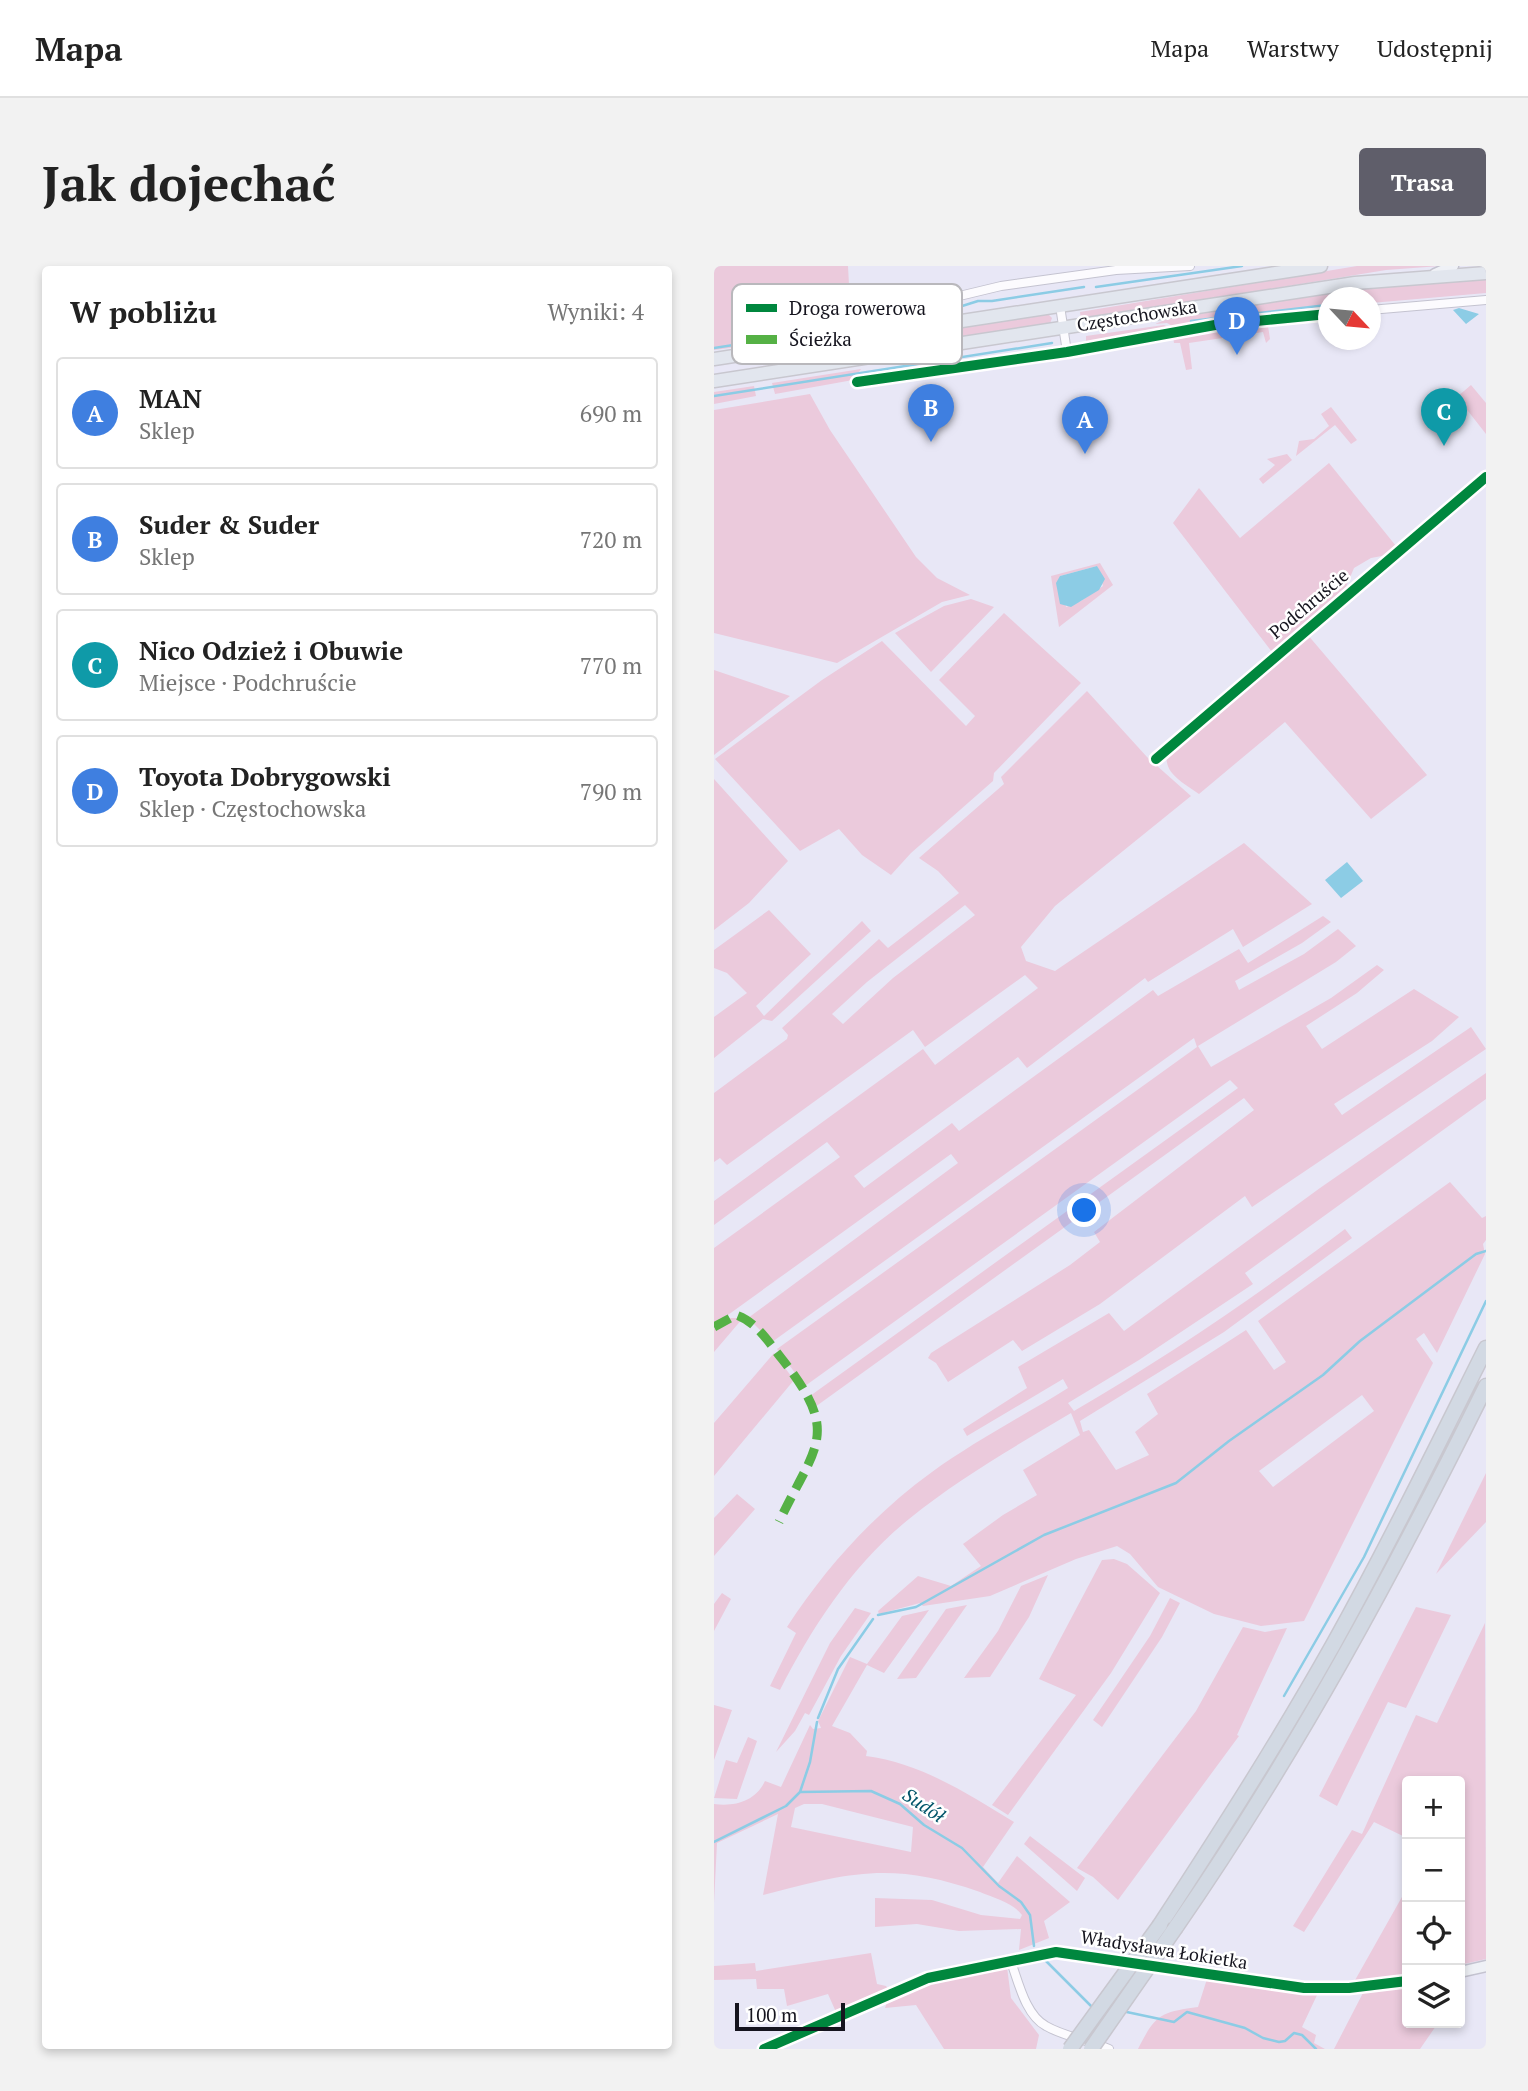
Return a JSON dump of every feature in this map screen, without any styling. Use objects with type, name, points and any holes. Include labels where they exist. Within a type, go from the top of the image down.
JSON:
[{"type":"highway","points":[[1070,2049],[1160,1925],[1332,1647],[1408,1505],[1486,1348]]},
{"type":"highway","points":[[1091,2049],[1262,1800],[1342,1665],[1486,1386]]},
{"type":"main road","name":"Częstochowska","points":[[962,321],[1321,266]]},
{"type":"main road","name":"Częstochowska","points":[[962,344],[1355,283],[1435,274],[1486,273]]},
{"type":"main road","name":"Częstochowska","points":[[714,359],[732,356]]},
{"type":"main road","name":"Częstochowska","points":[[714,381],[832,364]]},
{"type":"street","points":[[962,295],[994,287],[1116,270],[1190,266]]},
{"type":"street","points":[[1435,274],[1453,266]]},
{"type":"street","points":[[1381,309],[1486,300]]},
{"type":"street","points":[[1060,306],[1068,352]]},
{"type":"street","points":[[857,382],[1068,352],[1215,325],[1318,315]]},
{"type":"street","name":"Podchruście","points":[[1156,759],[1486,477]]},
{"type":"street","name":"Władysława Łokietka","points":[[764,2049],[928,1978],[1010,1959],[1073,1952],[1304,1988],[1349,1988],[1402,1982]]},
{"type":"street","points":[[1010,1959],[1031,2011],[1038,2020],[1047,2027],[1109,2049]]},
{"type":"street","points":[[1465,1971],[1486,1966]]},
{"type":"shaded area","points":[[714,266],[848,266],[849,284],[732,284],[732,348],[714,350]]},
{"type":"shaded area","points":[[1357,266],[1440,266],[1386,270],[1081,320],[1080,312]]},
{"type":"shaded area","points":[[1486,280],[1486,293],[1381,302],[1381,287],[1369,287]]},
{"type":"shaded area","points":[[1318,295],[1318,308],[1235,316],[1174,327],[1167,323],[1155,324],[1170,318]]},
{"type":"shaded area","points":[[1048,314],[1052,318],[1050,324],[962,337],[962,327]]},
{"type":"shaded area","points":[[1263,324],[1268,326],[1270,339],[1266,343],[1263,332],[1189,343],[1192,369],[1186,370],[1180,343],[1174,343],[1173,337]]},
{"type":"shaded area","points":[[1164,325],[1172,329],[1086,345],[1086,336]]},
{"type":"shaded area","points":[[861,369],[853,380],[775,394],[772,383]]},
{"type":"shaded area","points":[[1471,385],[1486,403],[1486,434],[1457,397]]},
{"type":"shaded area","points":[[754,386],[756,396],[714,404],[714,392]]},
{"type":"shaded area","points":[[810,394],[830,430],[916,557],[937,578],[970,595],[942,602],[837,663],[714,633],[714,410]]},
{"type":"shaded area","points":[[1331,407],[1357,440],[1351,444],[1335,425],[1296,456],[1299,441],[1314,439],[1329,426],[1321,414]]},
{"type":"shaded area","points":[[1287,454],[1292,460],[1263,484],[1259,479],[1275,465],[1267,459]]},
{"type":"shaded area","points":[[1329,463],[1396,546],[1387,555],[1371,558],[1354,568],[1346,587],[1272,652],[1173,523],[1199,488],[1240,538]]},
{"type":"shaded area","points":[[1100,563],[1113,585],[1059,627],[1051,576]],"holes":[[[1097,566],[1103,586],[1081,601],[1066,607],[1060,576]]]},
{"type":"shaded area","points":[[971,599],[994,607],[931,672],[895,633],[944,606]]},
{"type":"shaded area","points":[[1004,613],[1081,683],[994,773],[993,781],[911,853],[891,875],[862,855],[839,829],[800,851],[715,759],[822,680],[882,641],[966,726],[975,716],[939,680]]},
{"type":"shaded area","points":[[1307,634],[1427,775],[1371,819],[1285,722],[1199,794],[1179,780],[1167,763],[1169,748]]},
{"type":"shaded area","points":[[714,670],[790,696],[714,755]]},
{"type":"shaded area","points":[[1087,691],[1147,757],[1191,796],[1055,906],[1021,947],[1026,961],[1055,971],[1244,843],[1312,904],[1243,947],[1233,929],[1148,982],[1145,978],[1027,1068],[1018,1057],[854,1176],[864,1188],[952,1123],[959,1131],[1153,990],[1158,996],[1239,949],[1248,963],[1323,916],[1331,922],[1302,943],[1235,981],[1239,990],[1304,954],[1338,929],[1356,946],[1336,962],[1198,1046],[1211,1067],[1331,998],[1377,965],[1384,970],[1357,993],[1306,1026],[1322,1049],[1414,989],[1459,1017],[1432,1041],[1334,1104],[1342,1115],[1471,1027],[1486,1049],[1252,1207],[1245,1196],[1100,1304],[1022,1351],[1013,1340],[948,1382],[936,1363],[928,1358],[931,1353],[1070,1265],[1100,1242],[1094,1232],[1254,1110],[1244,1098],[815,1407],[810,1396],[1238,1088],[1230,1080],[805,1386],[777,1349],[1197,1047],[1194,1038],[772,1342],[748,1318],[958,1163],[951,1154],[714,1325],[714,1248],[840,1157],[827,1142],[714,1225],[714,1201],[923,1049],[935,1065],[1038,988],[1025,975],[925,1047],[913,1030],[727,1165],[720,1158],[714,1162],[714,1093],[787,1039],[788,1035],[782,1028],[879,939],[888,948],[959,893],[938,871],[919,858],[1004,784],[1001,777]],"holes":[[[965,905],[975,915],[893,978],[843,1024],[832,1014],[867,982]]]},
{"type":"shaded area","points":[[714,779],[788,861],[749,903],[714,930]]},
{"type":"shaded area","points":[[769,910],[811,954],[756,1006],[764,1016],[862,921],[871,931],[772,1021],[763,1019],[714,1058],[714,1017],[747,993],[727,973],[714,968],[714,950]]},
{"type":"shaded area","points":[[1486,1073],[1486,1099],[1245,1273],[1253,1284],[1139,1360],[1068,1403],[1074,1411],[1144,1369],[1246,1301],[1345,1229],[1352,1238],[1224,1332],[1080,1421],[1083,1432],[1089,1430],[1116,1470],[1149,1455],[1135,1432],[1158,1414],[1147,1394],[1246,1330],[1274,1370],[1286,1362],[1258,1321],[1450,1182],[1482,1218],[1486,1216],[1486,1240],[1483,1244],[1485,1254],[1437,1353],[1424,1333],[1416,1339],[1433,1363],[1304,1621],[1261,1626],[1214,1614],[1158,1587],[1130,1554],[1117,1546],[1076,1559],[990,1596],[923,1606],[920,1603],[879,1614],[878,1611],[918,1576],[951,1586],[981,1566],[963,1544],[1037,1495],[1023,1470],[1080,1435],[1071,1413],[968,1476],[928,1504],[889,1537],[852,1576],[820,1620],[780,1690],[770,1686],[796,1633],[787,1627],[818,1583],[871,1524],[911,1488],[948,1461],[1068,1388],[1063,1379],[967,1436],[963,1429],[1027,1388],[1018,1367],[1109,1313],[1124,1331],[1320,1188]],"holes":[[[1362,1395],[1374,1411],[1273,1487],[1259,1471]]]},
{"type":"shaded area","points":[[730,1318],[743,1318],[714,1352],[714,1329]]},
{"type":"shaded area","points":[[774,1353],[794,1380],[714,1476],[714,1423]]},
{"type":"shaded area","points":[[1486,1473],[1486,1522],[1436,1574]]},
{"type":"shaded area","points":[[737,1494],[755,1509],[714,1556],[714,1518]]},
{"type":"shaded area","points":[[1114,1559],[1127,1564],[1160,1593],[1111,1673],[1008,1815],[992,1805],[1076,1695],[1039,1679],[1102,1560]]},
{"type":"shaded area","points":[[1048,1575],[1029,1617],[990,1677],[964,1678],[998,1631],[1021,1586]]},
{"type":"shaded area","points":[[722,1593],[731,1599],[714,1631],[714,1604]]},
{"type":"shaded area","points":[[1170,1598],[1180,1603],[1162,1637],[1102,1727],[1093,1720],[1150,1636]]},
{"type":"shaded area","points":[[967,1605],[916,1678],[897,1679],[946,1609]]},
{"type":"shaded area","points":[[1416,1607],[1451,1615],[1406,1708],[1388,1702],[1337,1806],[1319,1796]]},
{"type":"shaded area","points":[[855,1608],[871,1613],[841,1656],[809,1715],[805,1713],[795,1731],[776,1752],[830,1643]]},
{"type":"shaded area","points":[[929,1610],[884,1673],[867,1665],[832,1726],[850,1733],[867,1751],[866,1756],[906,1765],[943,1781],[1014,1822],[983,1867],[998,1883],[1017,1856],[1070,1902],[1044,1921],[1049,1938],[1019,1950],[1021,1929],[959,1931],[917,1924],[875,1927],[875,1898],[932,1900],[981,1915],[1020,1919],[1022,1915],[997,1898],[922,1876],[872,1873],[821,1880],[763,1895],[778,1814],[717,1843],[714,1903],[714,1804],[744,1801],[756,1793],[765,1781],[781,1787],[810,1725],[813,1729],[821,1728],[818,1721],[850,1657],[867,1664],[902,1616]],"holes":[[[804,1804],[822,1804],[913,1827],[911,1852],[791,1827],[795,1808]]]},
{"type":"shaded area","points":[[1485,1623],[1486,1959],[1465,1964],[1465,1776],[1402,1776],[1402,1836],[1374,1822],[1304,1932],[1293,1926],[1352,1830],[1362,1834],[1416,1715],[1437,1723]]},
{"type":"shaded area","points":[[1243,1627],[1265,1632],[1287,1628],[1237,1735],[1239,1736],[1118,1900],[1093,1877],[1077,1868],[1196,1711]]},
{"type":"shaded area","points":[[714,1705],[732,1710],[714,1760]]},
{"type":"shaded area","points":[[748,1737],[757,1741],[737,1799],[714,1798],[726,1760],[737,1763]]},
{"type":"shaded area","points":[[1030,1836],[1085,1878],[1077,1891],[1024,1844]]},
{"type":"shaded area","points":[[1402,1897],[1402,1976],[1354,1982]]},
{"type":"shaded area","points":[[871,1953],[877,1984],[886,1986],[889,1990],[836,2012],[828,1994],[787,2006],[784,1989],[757,1989],[756,1979],[714,1980],[714,1966],[755,1963],[756,1971]]},
{"type":"shaded area","points":[[1007,1967],[1011,1998],[1039,2035],[1036,2049],[944,2049],[916,2005],[885,2008],[887,2002],[939,1980]]},
{"type":"shaded area","points":[[1207,1979],[1318,1993],[1302,2027],[1316,2035],[1314,2043],[1325,2049],[1138,2049],[1149,2029],[1160,2017],[1198,2007]]},
{"type":"shaded area","points":[[1402,1987],[1402,2028],[1435,2028],[1420,2049],[1334,2049],[1364,1991]]},
{"type":"water","points":[[1459,308],[1479,314],[1466,324],[1453,310]]},
{"type":"water","points":[[1097,566],[1105,579],[1099,590],[1071,607],[1060,604],[1056,583],[1060,576]]},
{"type":"water","points":[[1347,862],[1363,881],[1341,898],[1325,880]]},
{"type":"waterway","points":[[1096,287],[1242,266]]},
{"type":"waterway","points":[[962,306],[978,301],[1084,287]]},
{"type":"waterway","points":[[1191,321],[1318,306]]},
{"type":"waterway","points":[[962,357],[1052,343]]},
{"type":"waterway","points":[[714,348],[732,345]]},
{"type":"waterway","points":[[714,396],[918,364]]},
{"type":"waterway","points":[[878,1615],[916,1607],[1044,1535],[1176,1483],[1229,1441],[1323,1375],[1360,1341],[1476,1254],[1486,1251]]},
{"type":"waterway","points":[[1284,1696],[1364,1557],[1486,1301]]},
{"type":"waterway","points":[[818,1718],[838,1669],[873,1619]]},
{"type":"waterway","points":[[800,1792],[810,1762],[817,1722]]},
{"type":"waterway","name":"Sudół","points":[[714,1842],[786,1806],[800,1792],[871,1791],[900,1804],[924,1825],[962,1848],[999,1886],[1021,1902],[1030,1915],[1034,1946]]},
{"type":"waterway","name":"Sudół","points":[[1045,1960],[1092,2007]]},
{"type":"waterway","name":"Sudół","points":[[1122,2011],[1174,2022],[1187,2012],[1245,2028],[1263,2038],[1279,2042],[1285,2041],[1294,2033],[1302,2035],[1316,2049]]},
{"type":"marked path","points":[[714,1327],[736,1315],[750,1323],[782,1359],[812,1406],[817,1424],[817,1440],[812,1457],[779,1522]]},
{"type":"cycle path","points":[[857,382],[1067,352],[1215,325],[1318,315]]},
{"type":"cycle path","points":[[1156,759],[1486,477]]},
{"type":"cycle path","points":[[764,2049],[928,1978],[1056,1952],[1304,1988],[1349,1988],[1402,1982]]},
{"type":"place","name":"Toyota Dobrygowski","points":[[1237,355]]},
{"type":"place","name":"Suder & Suder","points":[[931,442]]},
{"type":"place","name":"Nico Odzież i Obuwie","points":[[1444,446]]},
{"type":"place","name":"MAN","points":[[1085,454]]}]
